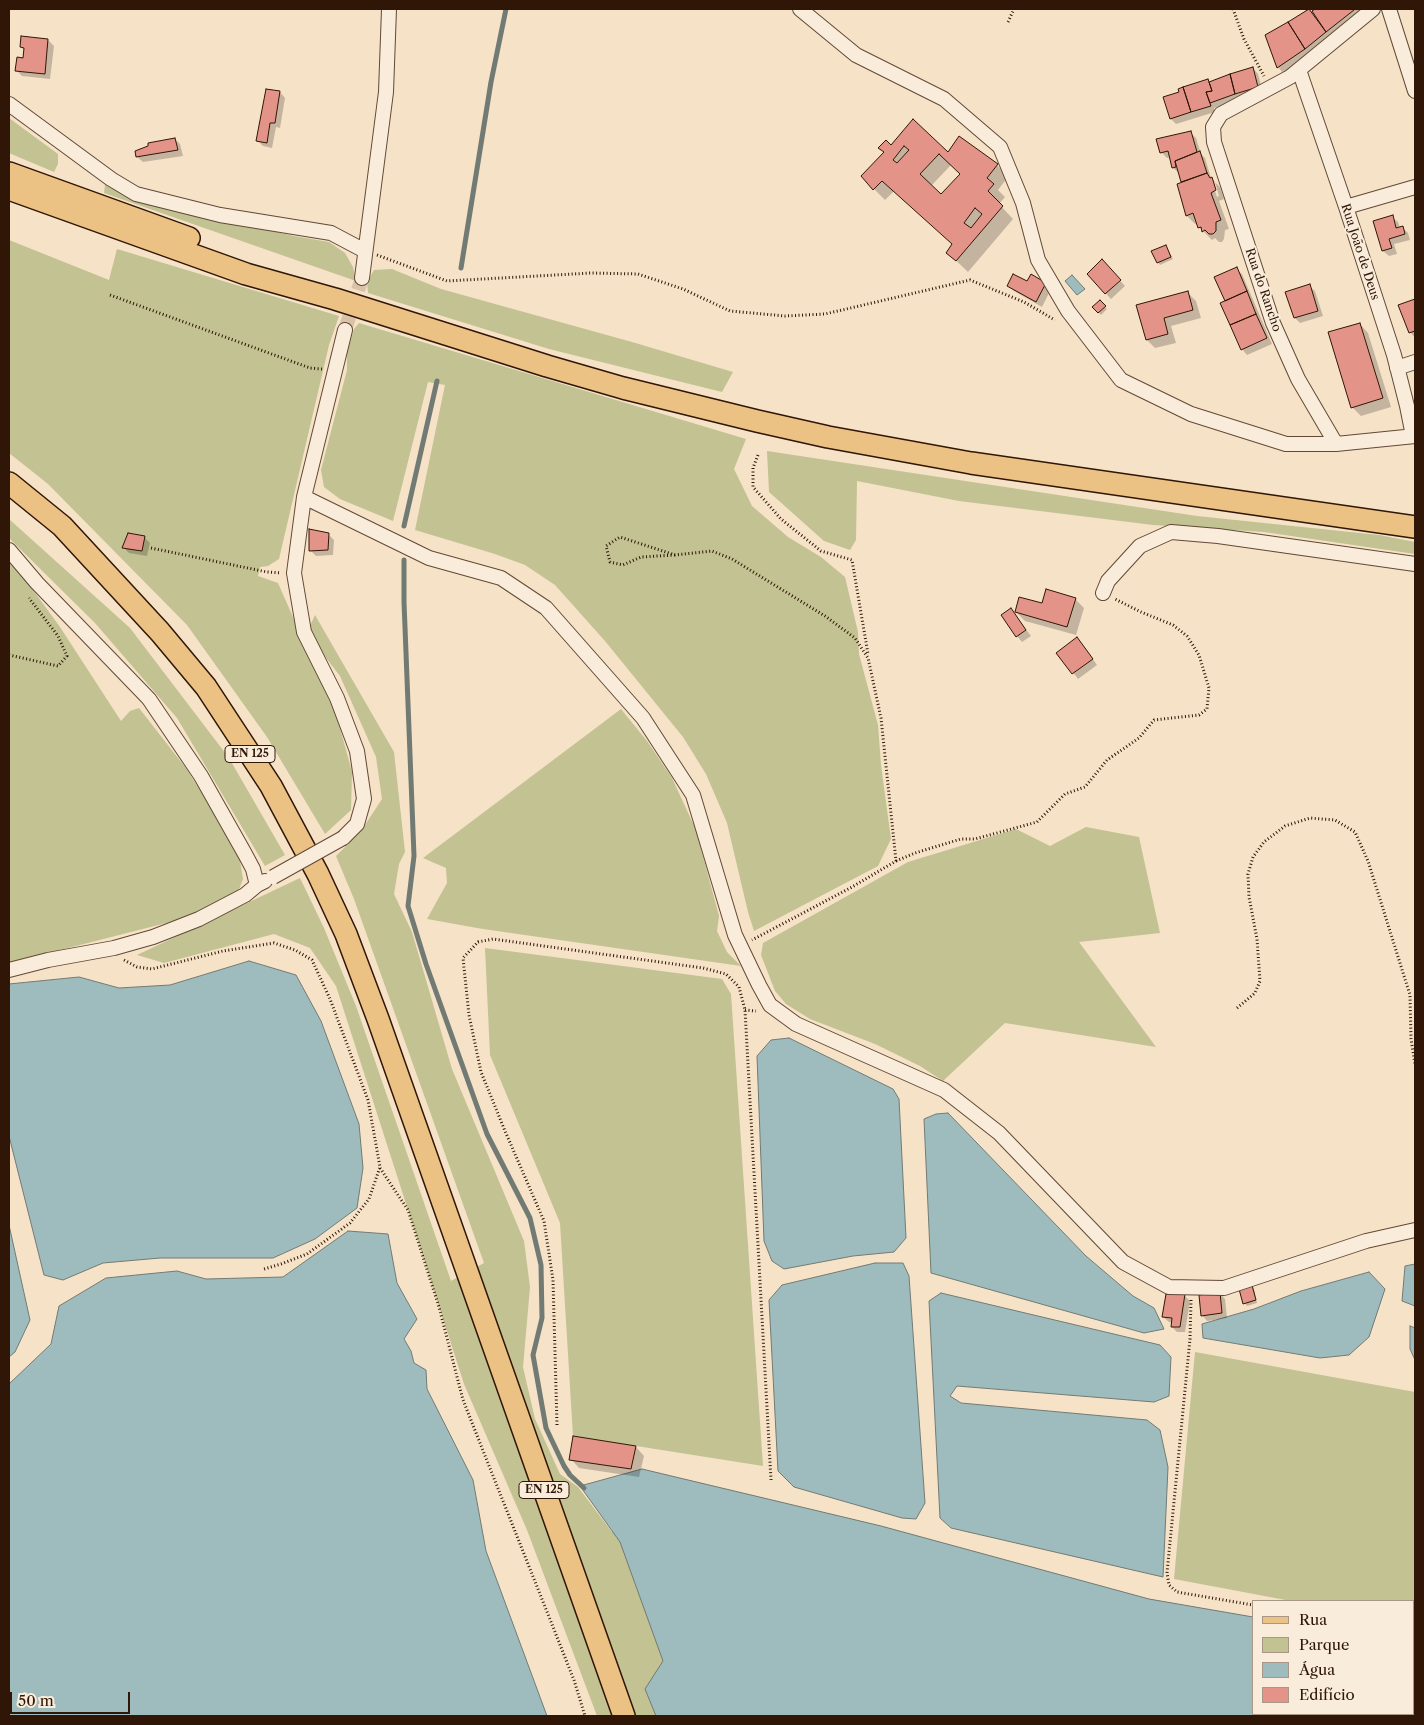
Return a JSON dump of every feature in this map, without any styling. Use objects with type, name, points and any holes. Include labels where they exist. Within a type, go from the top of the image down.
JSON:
[{"type":"main road","points":[[9,162],[78,191],[115,211]]},
{"type":"main road","points":[[9,173],[202,242],[335,299]]},
{"type":"main road","points":[[9,189],[246,274],[335,299],[575,374],[699,407],[828,437],[971,463],[1415,527]]},
{"type":"main road","points":[[9,203],[160,243]]},
{"type":"main road","name":"EN 125","points":[[9,483],[62,526],[160,632],[206,687],[271,786],[318,874],[346,934],[378,1019],[624,1716]]},
{"type":"main road","name":"EN 125","points":[[9,500],[124,593]]},
{"type":"street","points":[[362,278],[386,92],[390,9]]},
{"type":"street","points":[[800,9],[856,55],[944,99],[1000,147],[1023,203],[1038,260],[1068,311],[1121,380],[1191,414],[1286,444],[1336,444],[1414,436]]},
{"type":"street","points":[[1271,88],[1290,77],[1374,9]]},
{"type":"street","points":[[1389,9],[1415,91]]},
{"type":"street","name":"Rua João de Deus","points":[[1299,70],[1346,207],[1397,368],[1414,436]]},
{"type":"street","name":"Rua do Rancho","points":[[1271,88],[1221,114],[1213,127],[1214,142],[1273,323],[1298,379],[1336,444]]},
{"type":"street","points":[[9,104],[111,179],[136,194],[220,215],[331,233],[365,251]]},
{"type":"street","points":[[1346,207],[1415,187]]},
{"type":"street","points":[[9,970],[48,960],[114,948],[153,937],[199,919],[245,895],[257,885],[343,838],[357,824],[364,799],[357,751],[337,698],[304,632],[294,574],[304,497],[345,330]]},
{"type":"street","points":[[1397,368],[1415,362]]},
{"type":"street","points":[[304,497],[429,558],[501,578],[546,608],[643,718],[693,795],[735,934],[770,1005],[796,1024],[944,1090],[998,1133],[1123,1262],[1169,1287],[1224,1288],[1366,1241],[1415,1230]]},
{"type":"street","points":[[1103,593],[1108,581],[1140,546],[1170,532],[1218,536],[1415,564]]},
{"type":"street","points":[[9,550],[37,583],[149,700],[201,776],[246,854],[253,869],[257,885]]},
{"type":"path","points":[[1008,22],[1014,9]]},
{"type":"path","points":[[1233,9],[1244,38],[1271,88]]},
{"type":"path","points":[[365,251],[447,282],[582,274],[638,274],[683,289],[730,310],[785,316],[826,314],[970,280],[1024,302],[1063,324]]},
{"type":"path","points":[[110,295],[310,368],[335,370]]},
{"type":"path","points":[[758,455],[753,468],[753,487],[781,519],[821,551],[852,560],[868,658],[881,718],[896,861]]},
{"type":"path","points":[[675,555],[620,537],[606,546],[610,562],[623,565],[641,557],[675,555],[712,551],[732,559],[825,616],[855,638],[868,658]]},
{"type":"path","points":[[151,548],[267,572],[294,574]]},
{"type":"path","points":[[9,655],[58,666],[67,656],[58,636],[28,597],[37,583]]},
{"type":"path","points":[[741,946],[852,887],[896,861],[915,853],[960,840],[975,839],[1037,822],[1065,794],[1085,787],[1106,760],[1139,738],[1154,720],[1199,715],[1207,709],[1209,688],[1199,655],[1187,636],[1173,625],[1103,593]]},
{"type":"path","points":[[1237,1008],[1255,993],[1260,982],[1256,939],[1249,897],[1248,874],[1253,857],[1264,842],[1285,826],[1310,818],[1336,820],[1355,832],[1368,861],[1410,994],[1411,1039],[1415,1064]]},
{"type":"path","points":[[557,1425],[553,1280],[544,1221],[481,1072],[469,1015],[463,958],[478,942],[493,939],[703,968],[726,974],[739,987],[744,1010],[771,1480]]},
{"type":"path","points":[[114,948],[126,962],[137,967],[152,969],[223,951],[274,943],[295,950],[312,960],[330,999],[368,1100],[380,1167],[408,1210],[439,1307],[463,1400],[574,1680],[585,1716]]},
{"type":"path","points":[[264,1269],[307,1254],[350,1223],[369,1199],[380,1167]]},
{"type":"path","points":[[1191,1287],[1190,1338],[1167,1573],[1169,1585],[1177,1592],[1252,1605]]},
{"type":"green space","points":[[9,118],[58,154],[58,164],[54,172],[9,153]]},
{"type":"green space","points":[[105,185],[149,203],[294,236],[329,242],[345,253],[353,267],[356,281],[104,193]]},
{"type":"green space","points":[[9,240],[109,280],[117,249],[339,316],[329,345],[279,559],[268,566],[260,567],[258,576],[278,583],[337,717],[352,772],[351,810],[325,834],[267,737],[187,625],[48,484],[9,453]]},
{"type":"green space","points":[[392,269],[441,289],[733,372],[722,392],[549,349],[368,293],[367,282],[374,270]]},
{"type":"green space","points":[[359,323],[746,439],[734,469],[752,506],[788,537],[821,557],[845,577],[858,632],[859,654],[878,725],[881,765],[891,839],[878,866],[754,931],[727,823],[706,774],[683,737],[605,641],[555,585],[525,565],[415,530],[445,385],[428,382],[393,521],[340,499],[324,487],[321,470],[347,370],[347,352],[354,329]]},
{"type":"green space","points":[[767,451],[1197,516],[1379,535],[1415,542],[1415,554],[1264,532],[1153,525],[959,501],[857,481],[856,540],[850,550],[824,541],[769,492]]},
{"type":"green space","points":[[9,519],[130,628],[229,758],[285,855],[265,866],[177,718],[95,623],[9,538]]},
{"type":"green space","points":[[9,561],[22,575],[60,627],[121,721],[130,711],[139,708],[185,767],[234,843],[243,879],[238,892],[190,917],[9,963]]},
{"type":"green space","points":[[315,615],[394,752],[405,852],[399,864],[394,894],[412,932],[452,1069],[524,1241],[530,1287],[523,1367],[535,1419],[560,1474],[578,1487],[612,1532],[642,1469],[881,1526],[1149,1599],[1252,1617],[1252,1715],[1414,1715],[1415,1645],[1415,1716],[597,1716],[527,1530],[464,1384],[336,986],[310,948],[274,934],[164,963],[137,955],[300,878],[324,928],[356,1006],[451,1281],[484,1263],[354,899],[336,856],[361,831],[382,799],[376,757],[340,676],[313,641],[310,626]]},
{"type":"green space","points":[[621,709],[647,741],[672,778],[696,830],[719,916],[717,931],[727,952],[741,966],[483,929],[427,919],[447,883],[446,868],[423,858]]},
{"type":"green space","points":[[1086,827],[1139,837],[1160,933],[1079,942],[1156,1047],[1005,1023],[943,1081],[920,1066],[875,1044],[810,1019],[786,1004],[775,991],[761,955],[763,943],[908,862],[1016,829],[1050,846]]},
{"type":"green space","points":[[485,948],[722,979],[731,994],[763,1466],[573,1436],[560,1223],[490,1055]]},
{"type":"green space","points":[[1195,1352],[1415,1392],[1415,1624],[1414,1600],[1286,1600],[1174,1579]]},
{"type":"water","points":[[1072,275],[1085,289],[1077,295],[1065,281]]},
{"type":"water","points":[[249,961],[296,975],[321,1021],[359,1124],[363,1168],[357,1208],[315,1239],[273,1258],[160,1258],[103,1263],[63,1280],[44,1275],[9,1136],[9,984],[79,977],[119,988],[170,985]]},
{"type":"water","points":[[789,1038],[893,1089],[899,1099],[906,1238],[894,1252],[853,1256],[784,1269],[772,1261],[764,1241],[757,1056],[771,1040]]},
{"type":"water","points":[[948,1113],[1086,1256],[1133,1296],[1154,1308],[1164,1329],[1144,1333],[931,1273],[924,1119],[936,1114]]},
{"type":"water","points":[[9,1225],[30,1320],[15,1352],[9,1357]]},
{"type":"water","points":[[348,1231],[388,1234],[397,1283],[417,1319],[404,1339],[411,1351],[414,1363],[426,1370],[427,1389],[473,1480],[486,1551],[547,1716],[9,1716],[9,1384],[51,1344],[59,1306],[106,1278],[177,1271],[206,1279],[283,1277]]},
{"type":"water","points":[[875,1263],[903,1263],[909,1276],[925,1503],[916,1519],[902,1518],[794,1487],[778,1471],[769,1300],[782,1285]]},
{"type":"water","points":[[1415,1264],[1415,1306],[1402,1301],[1405,1266]]},
{"type":"water","points":[[1369,1272],[1385,1289],[1369,1337],[1349,1355],[1320,1358],[1203,1338],[1202,1324],[1254,1309],[1301,1291]]},
{"type":"water","points":[[941,1293],[1160,1345],[1171,1357],[1169,1396],[1154,1402],[957,1386],[950,1396],[961,1403],[1147,1420],[1160,1430],[1168,1467],[1163,1577],[951,1528],[940,1518],[929,1301]]},
{"type":"water","points":[[1410,1326],[1415,1328],[1415,1360],[1410,1349]]},
{"type":"water","points":[[642,1469],[881,1526],[1149,1599],[1252,1617],[1252,1715],[1414,1715],[1415,1645],[1415,1716],[656,1716],[645,1689],[663,1661],[620,1542],[580,1486]]},
{"type":"building","points":[[1309,9],[1326,32],[1305,49],[1288,22]]},
{"type":"building","points":[[1315,9],[1354,10],[1326,32],[1312,11]]},
{"type":"building","points":[[1288,22],[1305,49],[1277,68],[1265,35]]},
{"type":"building","points":[[21,36],[48,39],[45,74],[15,71],[17,57],[23,58],[24,48],[20,47]]},
{"type":"building","points":[[1253,67],[1258,87],[1235,94],[1230,74]]},
{"type":"building","points":[[1230,74],[1235,94],[1210,103],[1206,92],[1212,91],[1209,82]]},
{"type":"building","points":[[1208,79],[1212,91],[1206,92],[1211,106],[1191,112],[1183,87]]},
{"type":"building","points":[[1183,87],[1191,112],[1170,119],[1163,97],[1179,92],[1178,89]]},
{"type":"building","points":[[266,89],[280,91],[275,123],[270,123],[267,143],[256,141]]},
{"type":"building","points":[[913,119],[948,152],[959,136],[998,164],[987,178],[994,184],[988,191],[1003,206],[956,261],[946,253],[952,244],[882,181],[873,190],[861,176],[884,152],[878,148],[886,140],[891,145]],"holes":[[[904,146],[909,150],[897,163],[893,160]],[[939,154],[960,174],[941,194],[920,174]],[[975,208],[982,214],[971,228],[964,223]]]},
{"type":"building","points":[[1191,131],[1197,152],[1175,161],[1176,167],[1172,168],[1168,151],[1160,153],[1156,139]]},
{"type":"building","points":[[175,138],[178,150],[136,157],[135,151],[148,146],[148,143]]},
{"type":"building","points":[[1200,151],[1207,173],[1181,182],[1175,161]]},
{"type":"building","points":[[1207,173],[1210,178],[1212,177],[1216,190],[1211,193],[1221,220],[1216,222],[1216,231],[1213,234],[1209,234],[1205,230],[1202,232],[1201,227],[1198,228],[1193,213],[1186,216],[1177,184]]},
{"type":"building","points":[[1393,215],[1396,228],[1403,226],[1405,234],[1389,239],[1392,248],[1382,251],[1373,221]]},
{"type":"building","points":[[1166,245],[1171,257],[1157,263],[1151,251]]},
{"type":"building","points":[[1102,259],[1121,280],[1105,294],[1087,274]]},
{"type":"building","points":[[1237,267],[1247,291],[1225,301],[1214,277]]},
{"type":"building","points":[[1013,274],[1027,281],[1031,274],[1046,283],[1036,302],[1007,286]]},
{"type":"building","points":[[1310,284],[1318,311],[1294,318],[1285,292]]},
{"type":"building","points":[[1188,291],[1193,310],[1164,318],[1168,334],[1146,340],[1136,305]]},
{"type":"building","points":[[1247,291],[1256,314],[1230,325],[1220,303]]},
{"type":"building","points":[[1415,299],[1415,331],[1409,333],[1398,305]]},
{"type":"building","points":[[1100,300],[1106,306],[1098,313],[1092,307]]},
{"type":"building","points":[[1256,314],[1267,338],[1241,350],[1230,325]]},
{"type":"building","points":[[1360,323],[1383,398],[1351,408],[1328,332]]},
{"type":"building","points":[[309,529],[329,533],[328,550],[309,551]]},
{"type":"building","points":[[128,533],[145,536],[142,551],[122,548]]},
{"type":"building","points":[[1046,589],[1076,598],[1067,627],[1015,612],[1019,597],[1042,603]]},
{"type":"building","points":[[1011,608],[1026,630],[1016,637],[1001,615]]},
{"type":"building","points":[[1077,637],[1093,659],[1072,674],[1056,653]]},
{"type":"building","points":[[1252,1285],[1256,1300],[1243,1304],[1239,1289]]},
{"type":"building","points":[[1220,1292],[1222,1313],[1201,1316],[1199,1295]]},
{"type":"building","points":[[1166,1294],[1185,1294],[1180,1327],[1171,1327],[1172,1318],[1162,1317]]},
{"type":"building","points":[[573,1436],[636,1446],[631,1469],[569,1460]]},
{"type":"waterway","points":[[461,268],[491,82],[506,9]]},
{"type":"waterway","points":[[404,526],[437,381]]},
{"type":"waterway","points":[[404,560],[414,856],[408,906],[426,964],[487,1134],[530,1218],[541,1265],[542,1318],[533,1355],[546,1428],[564,1466],[570,1475],[584,1488]]},
{"type":"tunnel","points":[[345,330],[362,278]]}]
